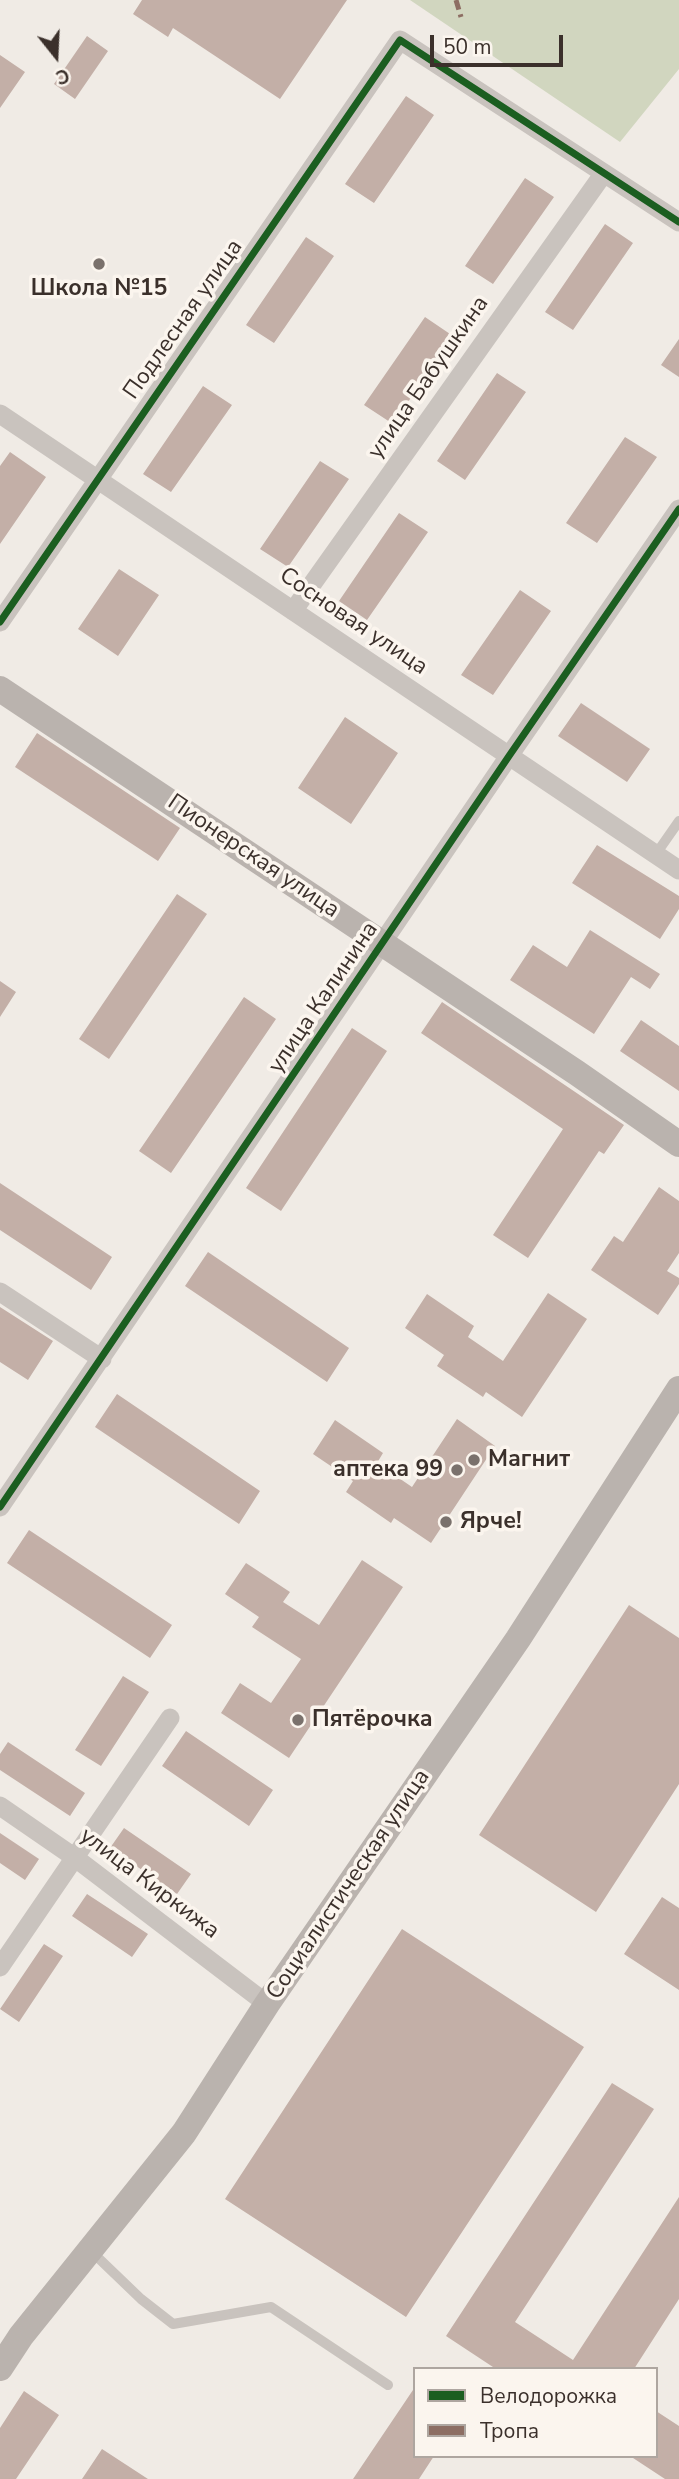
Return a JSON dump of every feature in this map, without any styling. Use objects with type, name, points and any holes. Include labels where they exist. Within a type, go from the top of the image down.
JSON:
[{"type":"main road","name":"Пионерская улица","points":[[0,689],[679,1143]]},
{"type":"main road","name":"Социалистическая улица","points":[[0,2368],[21,2336],[184,2133],[267,2004],[518,1639],[679,1389]]},
{"type":"street","name":"Подлесная улица","points":[[0,622],[400,40],[604,173]]},
{"type":"street","points":[[604,173],[679,222]]},
{"type":"street","name":"улица Бабушкина","points":[[293,611],[604,173]]},
{"type":"street","name":"Сосновая улица","points":[[0,414],[679,870]]},
{"type":"street","name":"улица Калинина","points":[[0,1507],[679,509]]},
{"type":"street","points":[[0,1292],[102,1359]]},
{"type":"street","points":[[0,1966],[170,1718]]},
{"type":"street","name":"улица Киркижа","points":[[0,1806],[74,1857],[267,2004]]},
{"type":"lane","points":[[656,854],[679,821]]},
{"type":"lane","points":[[89,2250],[141,2299],[173,2324],[271,2306],[388,2385]]},
{"type":"green space","points":[[410,0],[679,0],[679,69],[620,142]]},
{"type":"building","points":[[142,0],[347,0],[280,99],[173,28],[168,37],[133,14]]},
{"type":"building","points":[[87,36],[108,51],[75,99],[54,84]]},
{"type":"building","points":[[0,55],[25,72],[0,108]]},
{"type":"building","points":[[406,96],[434,115],[374,203],[345,184]]},
{"type":"building","points":[[525,178],[554,197],[493,284],[465,266]]},
{"type":"building","points":[[605,224],[633,243],[573,330],[545,312]]},
{"type":"building","points":[[306,237],[334,256],[274,343],[246,325]]},
{"type":"building","points":[[425,317],[453,336],[393,424],[364,405]]},
{"type":"building","points":[[679,339],[679,377],[661,365]]},
{"type":"building","points":[[497,373],[526,392],[465,480],[437,461]]},
{"type":"building","points":[[203,386],[232,405],[171,492],[143,474]]},
{"type":"building","points":[[625,437],[657,457],[597,543],[566,523]]},
{"type":"building","points":[[10,452],[46,477],[0,544],[0,466]]},
{"type":"building","points":[[320,461],[349,479],[288,567],[260,549]]},
{"type":"building","points":[[399,513],[428,532],[367,620],[339,601]]},
{"type":"building","points":[[119,569],[159,595],[118,656],[78,629]]},
{"type":"building","points":[[520,590],[551,611],[493,695],[461,675]]},
{"type":"building","points":[[581,703],[650,749],[627,782],[558,736]]},
{"type":"building","points":[[345,717],[398,753],[351,824],[298,788]]},
{"type":"building","points":[[37,733],[180,828],[158,861],[15,767]]},
{"type":"building","points":[[597,845],[679,896],[679,909],[660,939],[572,883]]},
{"type":"building","points":[[177,894],[207,914],[109,1059],[79,1039]]},
{"type":"building","points":[[590,930],[660,974],[650,989],[631,977],[594,1034],[510,980],[533,945],[567,967]]},
{"type":"building","points":[[0,981],[16,992],[0,1017]]},
{"type":"building","points":[[244,997],[276,1019],[171,1173],[139,1151]]},
{"type":"building","points":[[442,1002],[624,1125],[604,1154],[599,1151],[528,1258],[493,1235],[563,1129],[421,1033]]},
{"type":"building","points":[[641,1020],[679,1046],[679,1091],[620,1051]]},
{"type":"building","points":[[352,1028],[387,1051],[281,1211],[246,1188]]},
{"type":"building","points":[[0,1183],[112,1257],[91,1290],[0,1230]]},
{"type":"building","points":[[659,1187],[679,1201],[679,1253],[667,1271],[679,1278],[679,1284],[658,1315],[591,1270],[614,1236],[623,1242]]},
{"type":"building","points":[[208,1252],[349,1348],[327,1382],[185,1286]]},
{"type":"building","points":[[548,1293],[587,1319],[522,1417],[486,1392],[483,1397],[437,1366],[444,1355],[405,1328],[427,1294],[474,1326],[468,1337],[503,1361]]},
{"type":"building","points":[[0,1307],[53,1341],[28,1380],[0,1362]]},
{"type":"building","points":[[117,1394],[260,1491],[239,1524],[95,1427]]},
{"type":"building","points":[[457,1419],[495,1446],[431,1543],[394,1518],[391,1523],[346,1492],[353,1481],[313,1454],[335,1420],[383,1453],[377,1463],[412,1487]]},
{"type":"building","points":[[29,1530],[172,1625],[150,1658],[7,1563]]},
{"type":"building","points":[[362,1560],[403,1587],[289,1758],[221,1713],[240,1683],[271,1703],[301,1659],[252,1627],[259,1617],[225,1594],[246,1563],[290,1592],[283,1602],[319,1625]]},
{"type":"building","points":[[629,1605],[679,1638],[679,1784],[596,1912],[479,1835]]},
{"type":"building","points":[[123,1676],[149,1692],[101,1766],[75,1750]]},
{"type":"building","points":[[186,1731],[273,1790],[249,1826],[162,1766]]},
{"type":"building","points":[[8,1742],[85,1793],[70,1816],[0,1770],[0,1754]]},
{"type":"building","points":[[124,1828],[191,1874],[177,1894],[110,1848]]},
{"type":"building","points":[[0,1833],[39,1859],[25,1880],[0,1863]]},
{"type":"building","points":[[87,1894],[148,1934],[132,1957],[72,1916]]},
{"type":"building","points":[[662,1897],[679,1908],[679,1990],[624,1954]]},
{"type":"building","points":[[402,1929],[584,2047],[406,2317],[225,2199]]},
{"type":"building","points":[[44,1944],[63,1956],[19,2022],[0,2009]]},
{"type":"building","points":[[612,2083],[654,2109],[515,2322],[573,2360],[679,2197],[679,2299],[635,2367],[493,2367],[446,2336]]},
{"type":"building","points":[[413,2390],[413,2458],[433,2458],[419,2479],[353,2479]]},
{"type":"building","points":[[24,2391],[59,2415],[16,2479],[0,2479],[0,2428]]},
{"type":"building","points":[[658,2412],[679,2426],[679,2479],[665,2479],[633,2458],[658,2458]]},
{"type":"building","points":[[102,2449],[148,2479],[82,2479]]},
{"type":"marked path","points":[[456,0],[461,17]]},
{"type":"cycle path","points":[[0,622],[400,40],[679,222]]},
{"type":"cycle path","points":[[0,1507],[679,509]]},
{"type":"place","name":"Школа №15","points":[[99,264]]},
{"type":"place","name":"Магнит","points":[[474,1460]]},
{"type":"place","name":"аптека 99","points":[[457,1470]]},
{"type":"place","name":"Ярче!","points":[[446,1522]]},
{"type":"place","name":"Пятёрочка","points":[[298,1720]]}]
